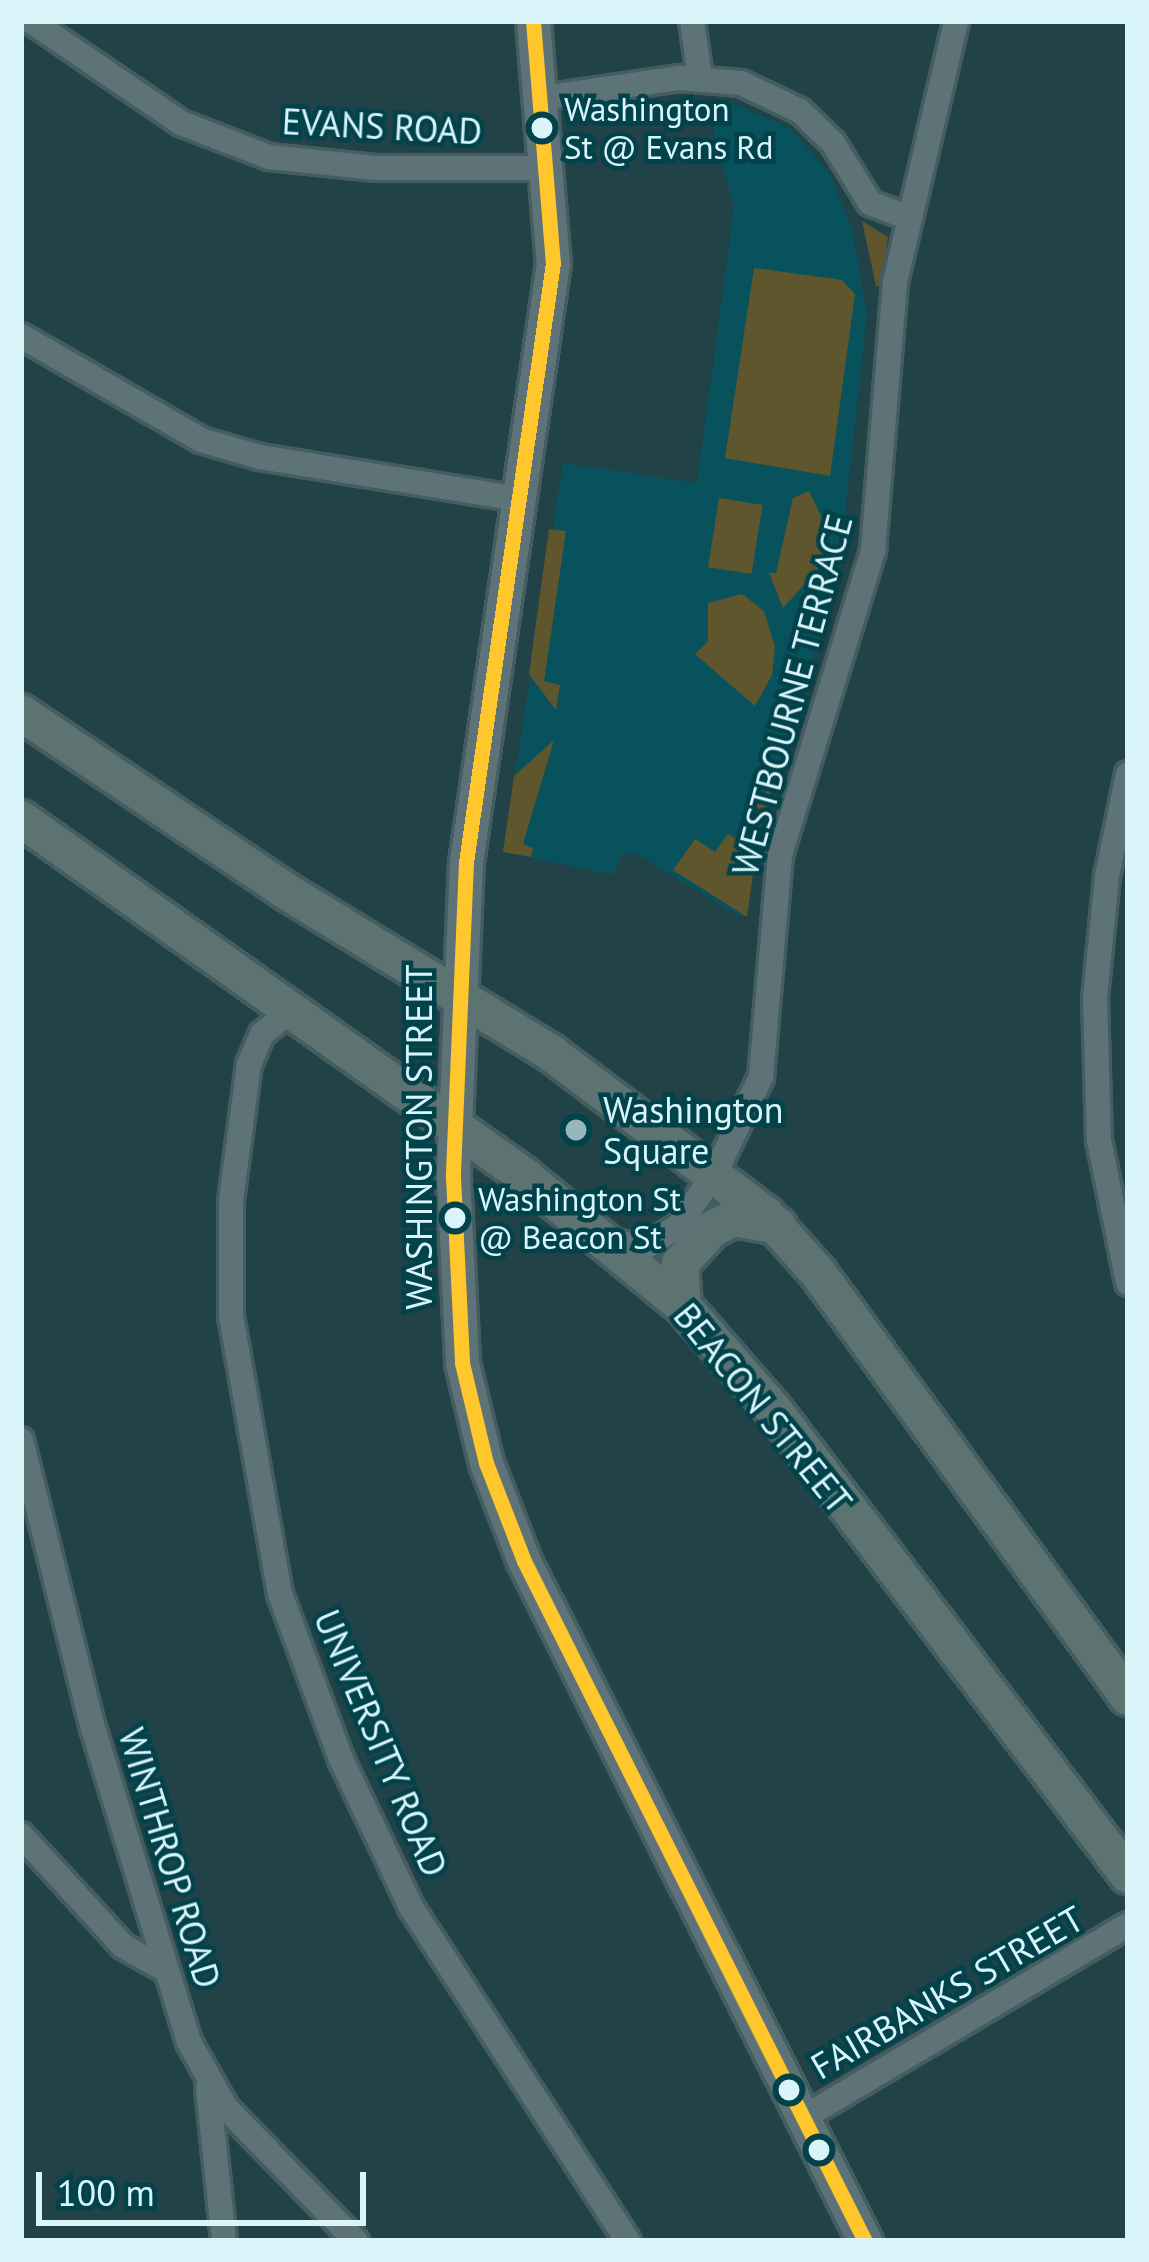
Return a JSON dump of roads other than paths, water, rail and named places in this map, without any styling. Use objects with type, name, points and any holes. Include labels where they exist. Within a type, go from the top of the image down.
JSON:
[{"type":"main road","name":"WASHINGTON STREET","points":[[533,21],[550,167],[551,280],[474,788],[458,996],[454,1128],[457,1329],[496,1495],[865,2241]]},
{"type":"main road","points":[[29,725],[581,1073],[716,1173],[778,1226],[1128,1697]]},
{"type":"main road","name":"BEACON STREET","points":[[21,819],[610,1242],[683,1306],[773,1409],[1128,1874]]},
{"type":"main road","points":[[683,1306],[680,1264],[712,1229],[746,1217],[778,1226]]},
{"type":"street","name":"EVANS ROAD","points":[[31,21],[182,123],[269,157],[390,169],[550,167]]},
{"type":"street","points":[[692,21],[700,77]]},
{"type":"street","name":"WESTBOURNE TERRACE","points":[[610,1242],[645,1247],[668,1235],[716,1173],[761,1077],[780,855],[874,550],[894,291],[956,21]]},
{"type":"street","points":[[542,98],[700,77],[741,83],[800,111],[842,154],[870,203],[909,218]]},
{"type":"street","points":[[21,336],[201,440],[519,499]]},
{"type":"street","points":[[1128,774],[1095,998],[1099,1140],[1122,1229],[1128,1283]]},
{"type":"street","name":"UNIVERSITY ROAD","points":[[287,1012],[262,1034],[249,1064],[231,1201],[231,1316],[280,1594],[340,1759],[410,1906],[628,2241]]},
{"type":"street","name":"WINTHROP ROAD","points":[[21,1440],[162,1968],[207,2079],[356,2241]]},
{"type":"street","points":[[21,1835],[123,1946],[162,1968]]},
{"type":"street","name":"FAIRBANKS STREET","points":[[801,2119],[1128,1925]]},
{"type":"street","points":[[207,2079],[224,2241]]},
{"type":"place","name":"Washington St @ Evans Rd","points":[[542,128]]},
{"type":"place","name":"Washington Square","points":[[576,1130]]},
{"type":"place","name":"Washington St @ Beacon St","points":[[455,1218]]}]
